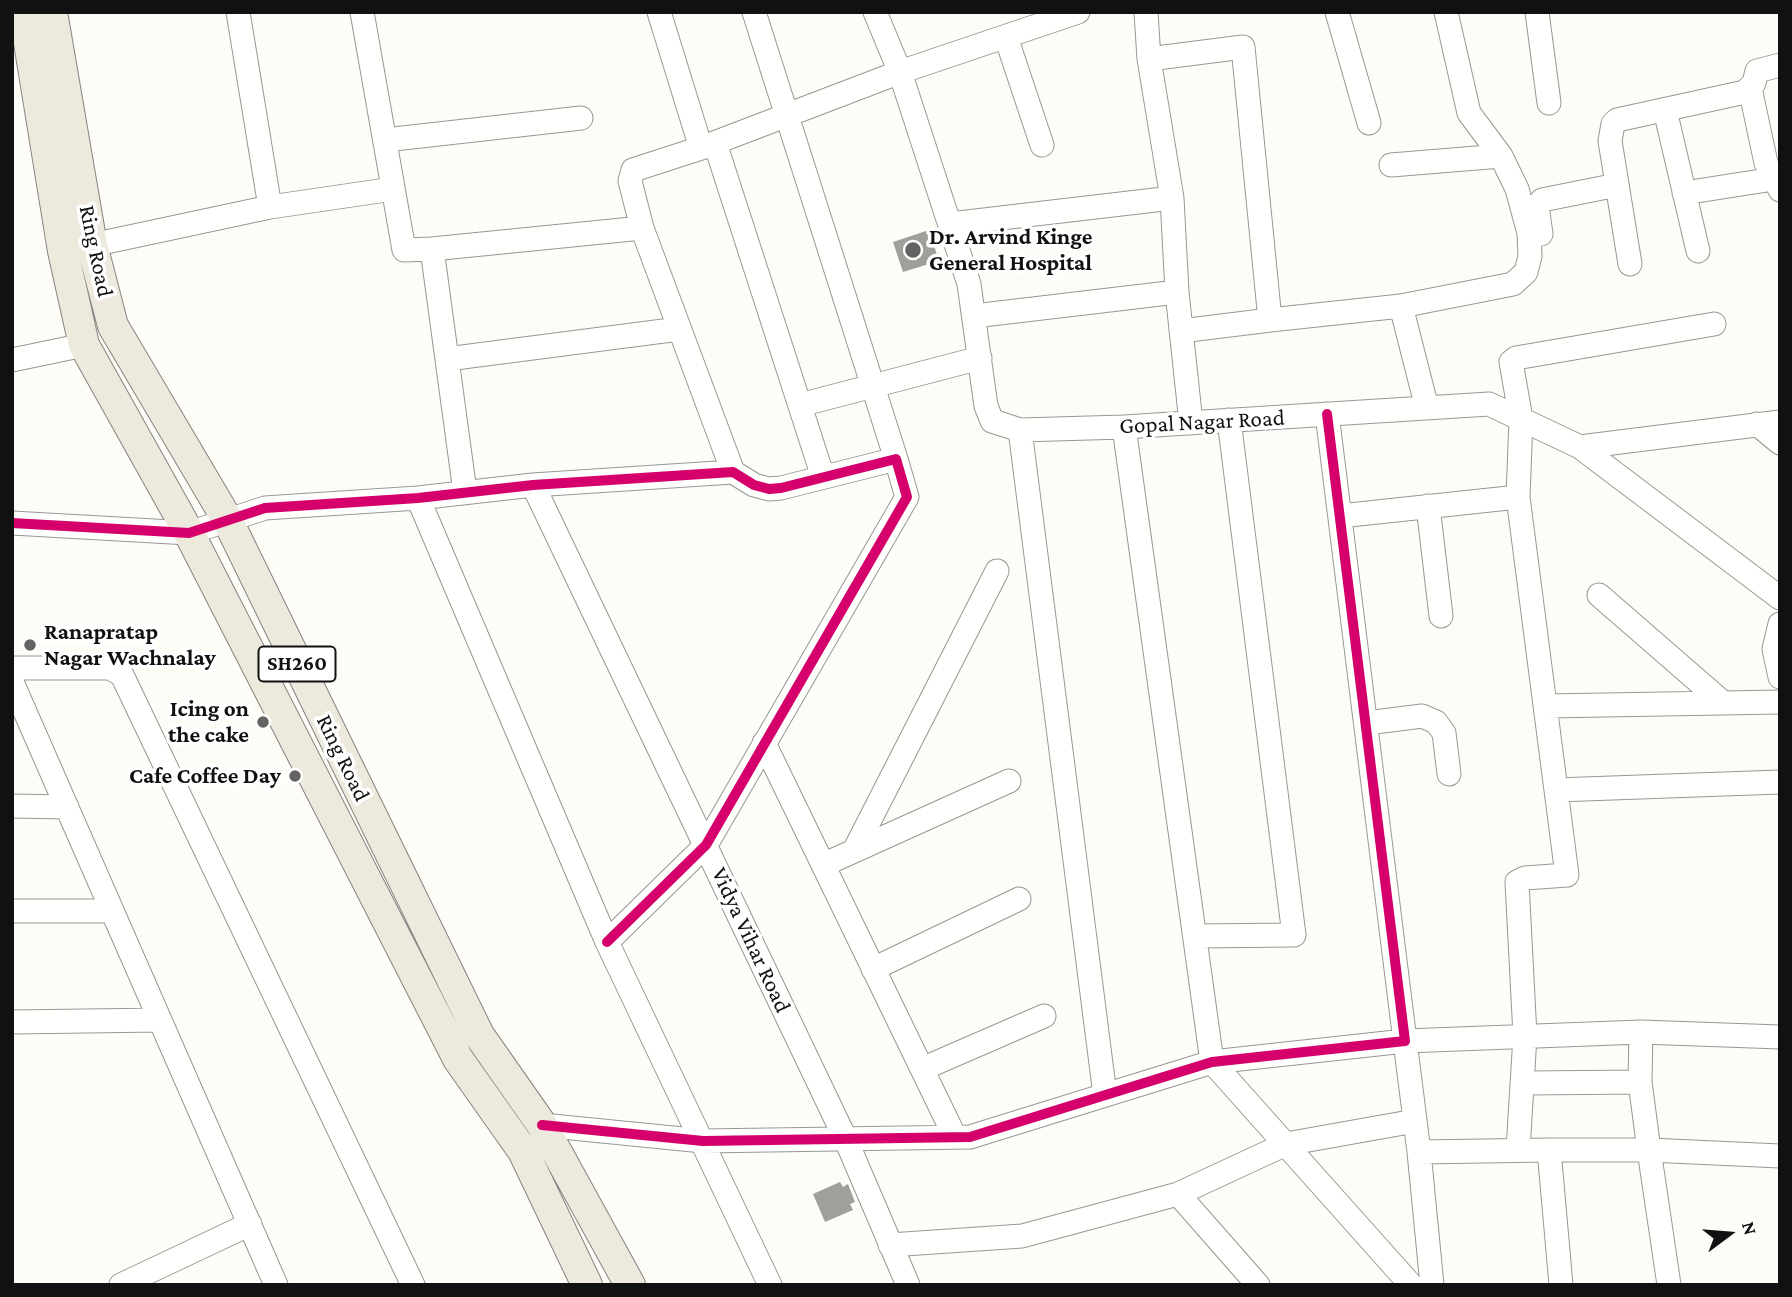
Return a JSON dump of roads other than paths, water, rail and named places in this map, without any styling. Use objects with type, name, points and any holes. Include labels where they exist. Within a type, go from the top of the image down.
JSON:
[{"type":"main road","name":"Ring Road","points":[[23,12],[64,251],[84,345],[189,533],[458,1059],[523,1151],[587,1285]]},
{"type":"main road","name":"Ring Road","points":[[51,12],[92,245],[113,326],[227,519],[479,1035],[542,1125],[630,1285]]},
{"type":"street","points":[[238,12],[270,207]]},
{"type":"street","points":[[362,12],[404,250],[642,228]]},
{"type":"street","points":[[659,12],[800,405],[823,477]]},
{"type":"street","points":[[607,942],[706,845],[907,497],[754,12]]},
{"type":"street","name":"Gopal Nagar Road","points":[[874,12],[900,72],[969,284],[986,407],[992,421],[1020,430],[1124,427],[1489,404],[1580,447],[1780,598]]},
{"type":"street","points":[[733,472],[642,228],[630,181],[633,170],[708,146],[900,72],[1078,12]]},
{"type":"street","points":[[1146,12],[1149,60],[1172,198],[1177,292],[1191,423]]},
{"type":"street","points":[[1337,12],[1369,123]]},
{"type":"street","points":[[1181,331],[1401,306],[1513,284],[1526,272],[1530,256],[1529,233],[1517,189],[1501,156],[1469,113],[1446,12]]},
{"type":"street","points":[[1536,12],[1549,103]]},
{"type":"street","points":[[1006,37],[1042,145]]},
{"type":"street","points":[[1149,60],[1243,47],[1270,320]]},
{"type":"street","points":[[1684,192],[1778,182],[1766,163],[1750,88],[1757,71],[1780,65]]},
{"type":"street","points":[[1630,264],[1610,141],[1613,124],[1750,88]]},
{"type":"street","points":[[1665,110],[1698,251]]},
{"type":"street","points":[[385,140],[581,118]]},
{"type":"street","points":[[1391,165],[1501,156]]},
{"type":"street","points":[[1545,262],[1537,206],[1549,197],[1617,185]]},
{"type":"street","points":[[92,245],[270,207],[393,189]]},
{"type":"street","points":[[950,224],[1172,198]]},
{"type":"street","points":[[432,249],[465,492]]},
{"type":"street","points":[[974,316],[1177,292]]},
{"type":"street","points":[[1401,306],[1427,408]]},
{"type":"street","points":[[1518,1150],[1525,1083],[1525,1036],[1517,883],[1525,878],[1567,875],[1518,497],[1521,419],[1510,367],[1516,358],[1714,324]]},
{"type":"street","points":[[447,359],[680,329]]},
{"type":"street","points":[[12,360],[84,345]]},
{"type":"street","points":[[800,405],[979,358]]},
{"type":"street","points":[[1327,414],[1419,1152],[1432,1285]]},
{"type":"street","points":[[1195,936],[1294,935],[1229,420]]},
{"type":"street","points":[[1580,447],[1768,423],[1780,443]]},
{"type":"street","points":[[1124,427],[1213,1062],[1411,1285]]},
{"type":"street","points":[[1020,430],[1105,1095]]},
{"type":"street","points":[[12,523],[189,533],[265,508],[418,498],[533,485],[733,472],[754,485],[769,489],[896,459]]},
{"type":"street","name":"Vidya Vihar Road","points":[[533,485],[846,1140],[908,1285]]},
{"type":"street","points":[[1340,516],[1518,497]]},
{"type":"street","points":[[418,498],[607,942],[770,1285]]},
{"type":"street","points":[[1428,506],[1441,616]]},
{"type":"street","points":[[854,851],[997,571]]},
{"type":"street","points":[[1599,595],[1721,701]]},
{"type":"street","points":[[1780,624],[1774,649],[1780,677]]},
{"type":"street","points":[[12,668],[110,668],[122,675],[413,1285]]},
{"type":"street","points":[[12,682],[276,1285]]},
{"type":"street","points":[[1546,706],[1780,702]]},
{"type":"street","points":[[1367,723],[1422,716],[1436,723],[1444,733],[1449,774]]},
{"type":"street","points":[[764,743],[955,1137]]},
{"type":"street","points":[[823,865],[1009,781]]},
{"type":"street","points":[[1556,790],[1780,782]]},
{"type":"street","points":[[12,806],[67,807]]},
{"type":"street","points":[[873,969],[1019,899]]},
{"type":"street","points":[[12,911],[113,911]]},
{"type":"street","points":[[922,1069],[1044,1016]]},
{"type":"street","points":[[12,1022],[160,1020]]},
{"type":"street","points":[[542,1125],[703,1141],[970,1137],[1213,1062],[1405,1041],[1641,1032],[1780,1037]]},
{"type":"street","points":[[1641,1032],[1640,1082],[1669,1285]]},
{"type":"street","points":[[1525,1083],[1640,1082]]},
{"type":"street","points":[[890,1245],[1022,1236],[1178,1194],[1286,1144],[1415,1121]]},
{"type":"street","points":[[1549,1150],[1561,1285]]},
{"type":"street","points":[[1419,1152],[1649,1150],[1780,1156]]},
{"type":"street","points":[[1178,1194],[1258,1285]]},
{"type":"street","points":[[135,1282],[250,1224]]},
{"type":"place","name":"Dr. Arvind Kinge General Hospital","points":[[913,250]]},
{"type":"place","name":"Ranapratap Nagar Wachnalay","points":[[30,645]]},
{"type":"place","name":"Icing on the cake","points":[[263,722]]},
{"type":"place","name":"Cafe Coffee Day","points":[[295,776]]}]
